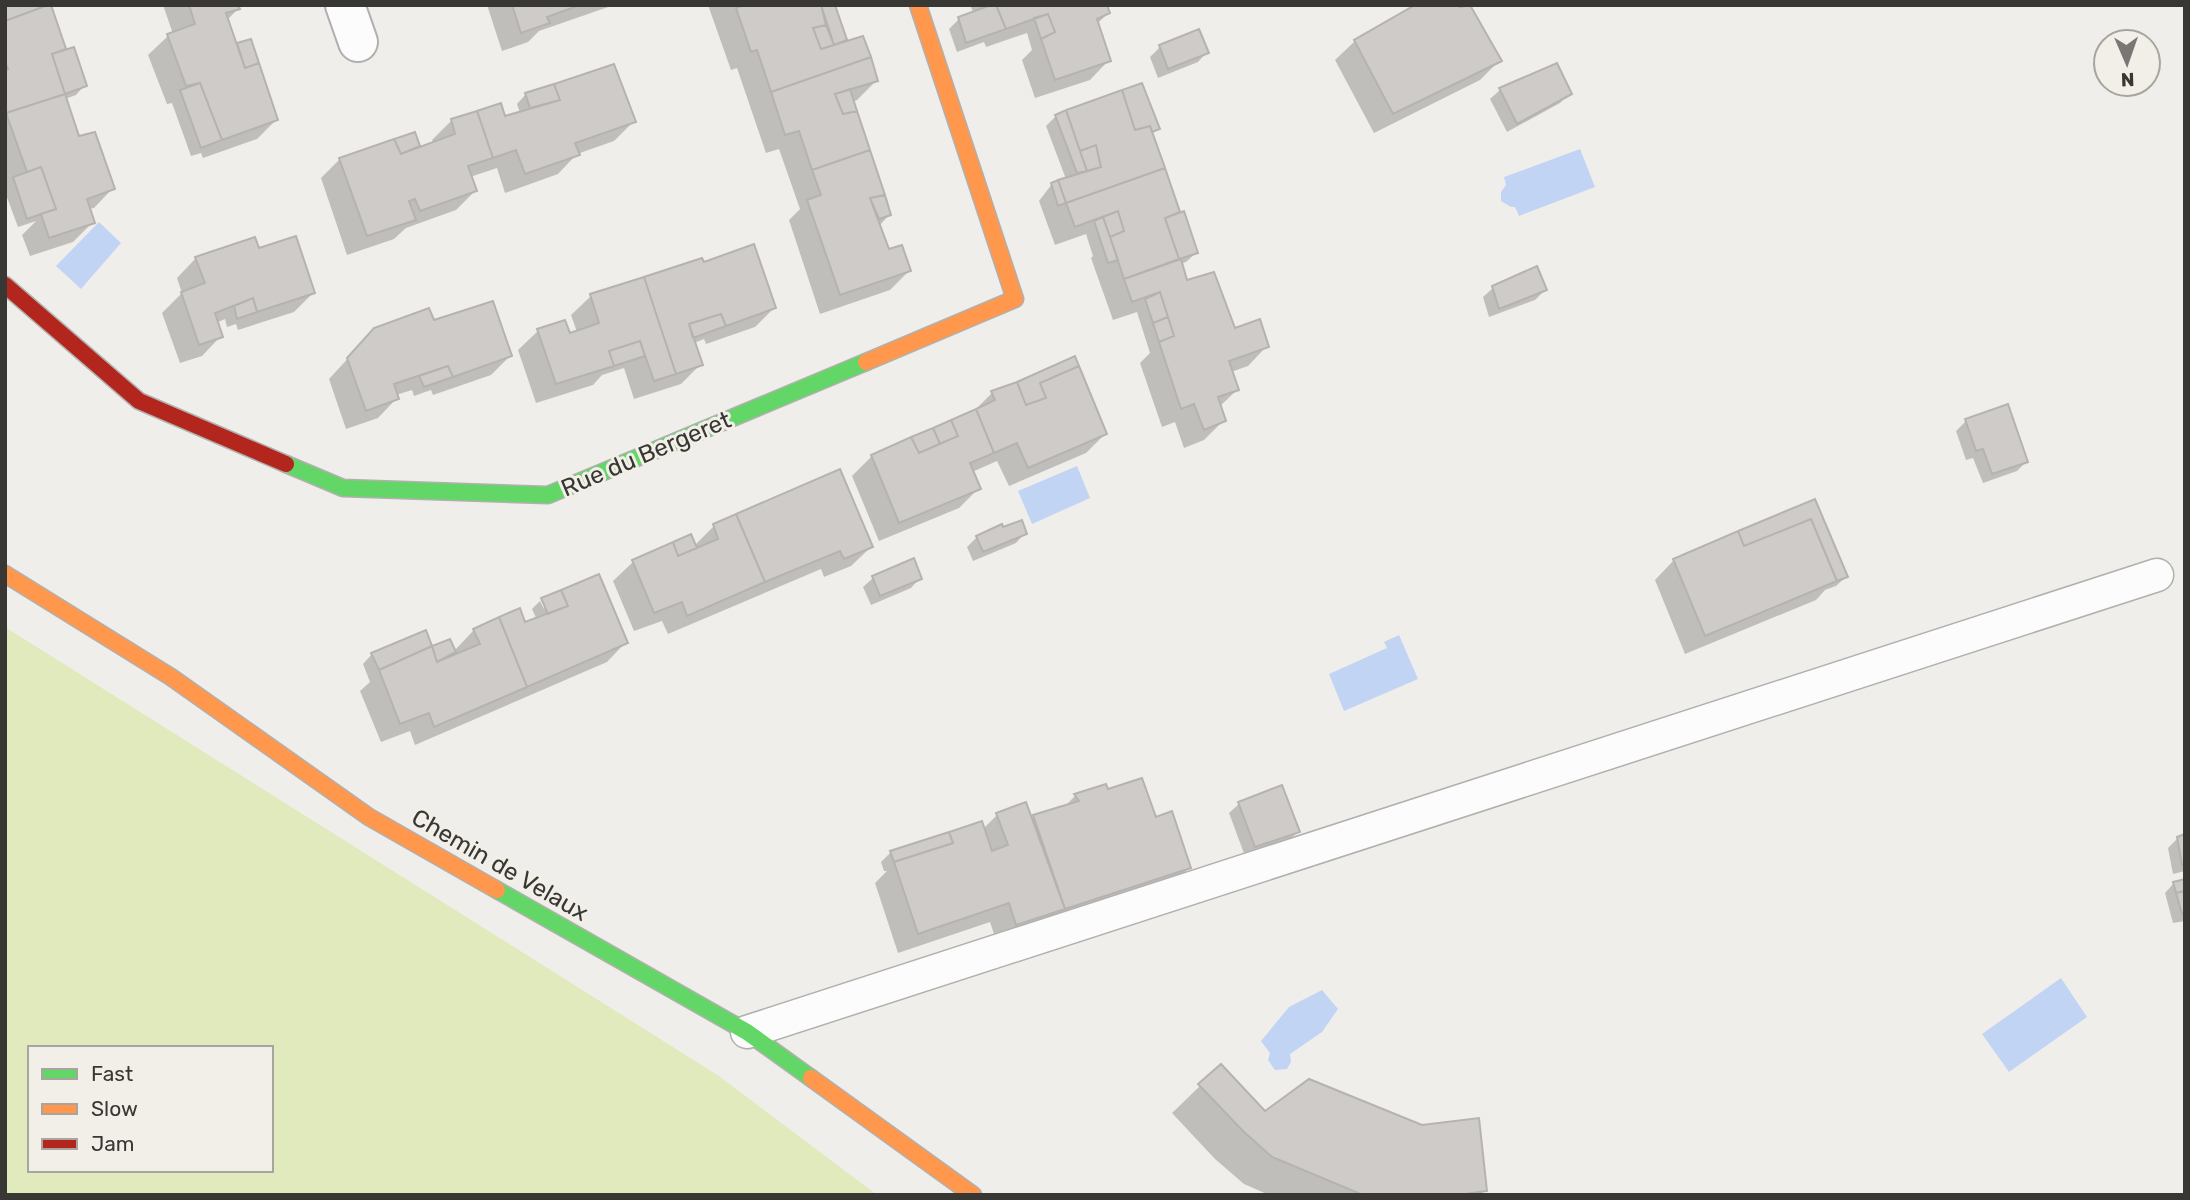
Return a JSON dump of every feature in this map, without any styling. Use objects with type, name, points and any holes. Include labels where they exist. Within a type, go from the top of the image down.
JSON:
[{"type":"street","points":[[345,5],[358,42]]},
{"type":"street","name":"Rue du Bergeret","points":[[5,285],[139,401],[343,488],[548,495],[1015,299],[918,5]]},
{"type":"street","name":"Chemin de Velaux","points":[[5,574],[171,677],[369,817],[747,1032],[973,1195]]},
{"type":"lane","points":[[747,1032],[2157,575]]},
{"type":"green space","points":[[5,627],[719,1076],[877,1195],[5,1195]]},
{"type":"water","points":[[1580,149],[1595,187],[1519,216],[1515,207],[1501,201],[1501,192],[1506,185],[1504,177]]},
{"type":"water","points":[[99,222],[121,243],[81,289],[56,266]]},
{"type":"water","points":[[1077,466],[1090,498],[1032,524],[1018,491]]},
{"type":"water","points":[[1399,635],[1418,679],[1344,711],[1329,674],[1387,648],[1384,642]]},
{"type":"water","points":[[2061,978],[2087,1017],[2009,1072],[1982,1034]]},
{"type":"water","points":[[1322,990],[1338,1009],[1322,1032],[1290,1054],[1291,1062],[1287,1069],[1275,1070],[1268,1060],[1270,1053],[1261,1041],[1289,1007]]},
{"type":"building","points":[[5,5],[48,5],[5,21]]},
{"type":"building","points":[[51,5],[66,49],[52,54],[65,94],[6,113],[5,71],[8,69],[5,62],[5,21]]},
{"type":"building","points":[[189,5],[238,5],[240,9],[226,13],[245,68],[259,63],[278,120],[222,140],[200,83],[186,86],[167,34],[195,24]]},
{"type":"building","points":[[512,5],[580,5],[547,17],[550,23],[521,33]]},
{"type":"building","points":[[744,5],[821,5],[826,25],[813,28],[821,49],[863,36],[871,57],[771,92],[757,50],[751,52],[736,8]]},
{"type":"building","points":[[821,5],[835,5],[847,40],[834,45]]},
{"type":"building","points":[[996,5],[1006,29],[966,43],[958,17]]},
{"type":"building","points":[[996,5],[1107,5],[1110,13],[1097,19],[1111,61],[1055,80],[1041,39],[1055,32],[1048,14],[1006,29]]},
{"type":"building","points":[[1415,5],[1470,5],[1502,61],[1393,114],[1354,40]]},
{"type":"building","points":[[1048,14],[1055,32],[1041,39],[1034,18]]},
{"type":"building","points":[[826,25],[834,45],[821,49],[813,28]]},
{"type":"building","points":[[1199,29],[1209,53],[1168,69],[1159,45]]},
{"type":"building","points":[[251,39],[259,63],[245,68],[237,43]]},
{"type":"building","points":[[74,47],[87,86],[65,94],[52,54]]},
{"type":"building","points":[[871,57],[878,81],[835,94],[843,114],[857,111],[870,150],[812,170],[799,131],[785,135],[771,92]]},
{"type":"building","points":[[1557,63],[1572,94],[1517,124],[1499,88]]},
{"type":"building","points":[[614,64],[636,122],[575,143],[580,155],[525,174],[516,150],[493,158],[477,111],[501,103],[505,116],[560,100],[554,84]]},
{"type":"building","points":[[200,83],[222,140],[201,148],[180,90]]},
{"type":"building","points":[[1142,83],[1160,129],[1152,132],[1150,126],[1135,130],[1122,90]]},
{"type":"building","points":[[554,84],[560,100],[530,108],[525,93]]},
{"type":"building","points":[[850,89],[857,111],[843,114],[835,94]]},
{"type":"building","points":[[1122,90],[1135,130],[1150,126],[1165,168],[1066,203],[1058,180],[1101,167],[1096,145],[1080,151],[1066,110]]},
{"type":"building","points":[[65,94],[79,136],[95,132],[115,189],[87,199],[95,223],[49,238],[41,214],[56,209],[41,167],[27,172],[6,113]]},
{"type":"building","points":[[1066,110],[1087,171],[1077,173],[1055,115]]},
{"type":"building","points":[[477,111],[493,158],[468,166],[477,191],[420,211],[415,199],[409,201],[416,220],[367,236],[339,158],[394,139],[401,154],[455,134],[451,119]]},
{"type":"building","points":[[415,132],[420,146],[401,154],[394,139]]},
{"type":"building","points":[[1096,145],[1101,167],[1087,171],[1080,151]]},
{"type":"building","points":[[870,150],[885,195],[870,198],[889,249],[902,245],[911,271],[840,295],[807,200],[821,195],[812,170]]},
{"type":"building","points":[[41,167],[56,209],[27,219],[13,177]]},
{"type":"building","points":[[1165,168],[1180,212],[1165,218],[1179,259],[1124,279],[1110,237],[1124,231],[1118,211],[1075,227],[1066,203]]},
{"type":"building","points":[[1058,180],[1066,203],[1058,206],[1051,183]]},
{"type":"building","points":[[885,195],[891,215],[879,219],[870,198]]},
{"type":"building","points":[[1118,211],[1124,231],[1110,237],[1103,217]]},
{"type":"building","points":[[1184,211],[1198,253],[1179,259],[1165,218]]},
{"type":"building","points":[[1103,217],[1118,260],[1108,263],[1094,221]]},
{"type":"building","points":[[296,236],[315,293],[257,312],[253,298],[215,313],[223,337],[199,345],[181,292],[205,283],[195,257],[255,237],[259,248]]},
{"type":"building","points":[[754,244],[776,308],[726,326],[721,314],[689,324],[703,365],[676,374],[644,277],[702,258],[704,262]]},
{"type":"building","points":[[1181,259],[1187,280],[1214,272],[1235,328],[1260,319],[1269,347],[1229,361],[1239,390],[1218,397],[1226,421],[1204,430],[1194,404],[1181,409],[1159,342],[1174,336],[1160,292],[1132,302],[1124,279]]},
{"type":"building","points":[[1537,266],[1547,290],[1499,309],[1492,286]]},
{"type":"building","points":[[644,277],[676,374],[654,381],[640,341],[609,351],[614,366],[556,384],[537,329],[565,320],[570,333],[599,323],[590,294]]},
{"type":"building","points":[[1160,292],[1168,317],[1153,323],[1145,299]]},
{"type":"building","points":[[253,298],[257,312],[237,319],[234,306]]},
{"type":"building","points":[[493,301],[512,356],[453,377],[448,366],[394,384],[399,399],[366,411],[347,358],[374,328],[429,308],[434,320]]},
{"type":"building","points":[[721,314],[726,326],[693,338],[689,324]]},
{"type":"building","points":[[1168,317],[1174,336],[1159,342],[1153,323]]},
{"type":"building","points":[[640,341],[645,356],[614,366],[609,351]]},
{"type":"building","points":[[1075,356],[1079,366],[1040,383],[1046,398],[1026,405],[1017,382]]},
{"type":"building","points":[[448,366],[453,377],[424,387],[419,376]]},
{"type":"building","points":[[1079,366],[1107,434],[1028,468],[1017,443],[994,453],[976,409],[995,400],[991,391],[1017,382],[1026,405],[1046,398],[1040,383]]},
{"type":"building","points":[[2008,404],[2028,462],[1992,474],[1983,449],[1976,451],[1965,419]]},
{"type":"building","points":[[976,409],[994,453],[970,463],[981,489],[899,523],[871,455],[911,437],[919,453],[958,436],[951,420]]},
{"type":"building","points":[[951,420],[958,436],[940,444],[933,428]]},
{"type":"building","points":[[933,428],[940,444],[919,453],[911,437]]},
{"type":"building","points":[[840,469],[873,547],[844,559],[840,551],[765,582],[736,514]]},
{"type":"building","points":[[1815,499],[1848,577],[1837,581],[1811,519],[1744,546],[1738,531]]},
{"type":"building","points":[[736,514],[765,582],[687,616],[682,602],[654,613],[632,560],[673,542],[678,556],[718,539],[713,524]]},
{"type":"building","points":[[1811,519],[1837,581],[1705,636],[1673,559],[1738,531],[1744,546]]},
{"type":"building","points":[[1022,520],[1027,534],[983,552],[976,536],[1002,524],[1003,527]]},
{"type":"building","points":[[691,534],[697,548],[678,556],[673,542]]},
{"type":"building","points":[[914,558],[922,579],[880,596],[872,576]]},
{"type":"building","points":[[599,574],[628,643],[527,687],[499,617],[520,608],[525,622],[568,606],[561,590]]},
{"type":"building","points":[[561,590],[568,606],[548,614],[541,598]]},
{"type":"building","points":[[499,617],[527,687],[434,727],[429,713],[400,724],[379,670],[432,646],[437,662],[480,644],[473,629]]},
{"type":"building","points":[[426,630],[432,646],[379,670],[371,653]]},
{"type":"building","points":[[450,639],[456,652],[437,662],[432,646]]},
{"type":"building","points":[[1142,778],[1156,817],[1172,811],[1191,868],[1065,909],[1033,815],[1079,801],[1074,794],[1106,784],[1108,789]]},
{"type":"building","points":[[1282,785],[1300,832],[1255,847],[1238,802]]},
{"type":"building","points":[[1026,802],[1065,909],[1016,925],[1009,903],[918,934],[894,862],[953,843],[949,832],[982,821],[992,851],[1008,845],[996,813]]},
{"type":"building","points":[[949,832],[953,843],[894,862],[890,851]]},
{"type":"building","points":[[2185,834],[2185,864],[2182,865],[2177,837]]},
{"type":"building","points":[[2185,879],[2185,891],[2176,893],[2173,882]]},
{"type":"building","points":[[2185,891],[2185,914],[2182,914],[2176,893]]},
{"type":"building","points":[[1221,1064],[1265,1111],[1309,1079],[1422,1125],[1479,1118],[1487,1191],[1457,1195],[1363,1195],[1272,1157],[1198,1084]]},
{"type":"traffic: fast","points":[[286,464],[343,488],[548,495],[866,362]]},
{"type":"traffic: fast","points":[[497,890],[747,1032],[811,1078]]},
{"type":"traffic: slow","points":[[866,362],[1015,299],[918,5]]},
{"type":"traffic: slow","points":[[5,574],[171,677],[369,817],[497,890]]},
{"type":"traffic: slow","points":[[811,1078],[973,1195]]},
{"type":"traffic: jam","points":[[5,285],[139,401],[286,464]]}]
